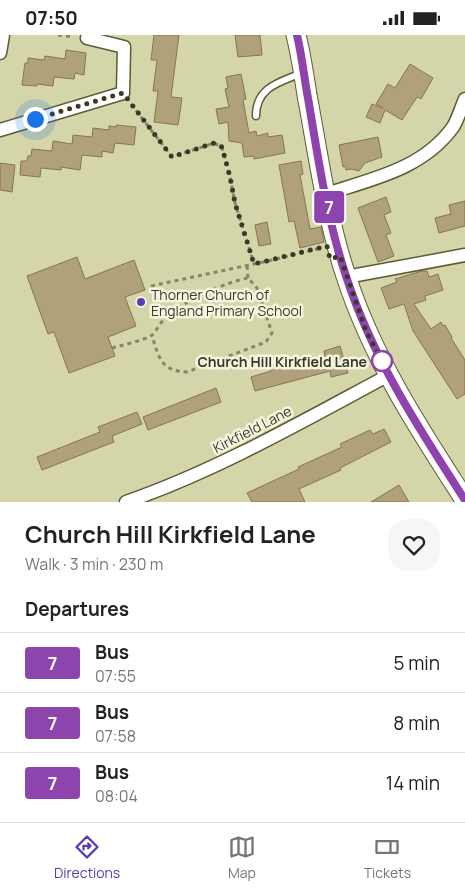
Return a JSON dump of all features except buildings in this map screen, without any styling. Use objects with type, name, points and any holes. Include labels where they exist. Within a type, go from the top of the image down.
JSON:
[{"type":"street","points":[[0,53],[3,35]]},
{"type":"street","points":[[296,35],[326,194],[346,277],[366,331],[389,375],[440,462],[465,500]]},
{"type":"street","points":[[0,130],[123,93],[124,47],[87,38]]},
{"type":"street","points":[[326,194],[395,172],[432,150],[454,126],[465,99]]},
{"type":"street","points":[[346,277],[465,255]]},
{"type":"street","name":"Kirkfield Lane","points":[[126,502],[158,491],[241,453],[389,375]]},
{"type":"lane","points":[[256,116],[256,106],[260,97],[268,88],[303,73]]},
{"type":"path","points":[[123,93],[172,157],[214,143],[222,147],[235,203],[254,264]]},
{"type":"path","points":[[151,286],[327,246],[330,259],[340,256]]},
{"type":"path","points":[[152,336],[165,366],[175,371],[188,372],[266,342],[272,333],[269,320],[258,288],[248,278],[247,265]]},
{"type":"path","points":[[112,349],[152,336],[167,316],[179,307],[207,293],[248,278]]},
{"type":"bus line","name":"7","points":[[297,35],[326,194],[346,277],[366,331],[389,375],[440,462],[465,500]]},
{"type":"place","name":"Thorner Church of England Primary School","points":[[141,302]]},
{"type":"place","name":"Church Hill Kirkfield Lane","points":[[382,361]]},
{"type":"route","points":[[35,119],[123,93],[172,157],[214,143],[219,144],[222,147],[235,203],[254,264],[327,246],[330,259],[340,256],[366,331],[382,361]]}]
